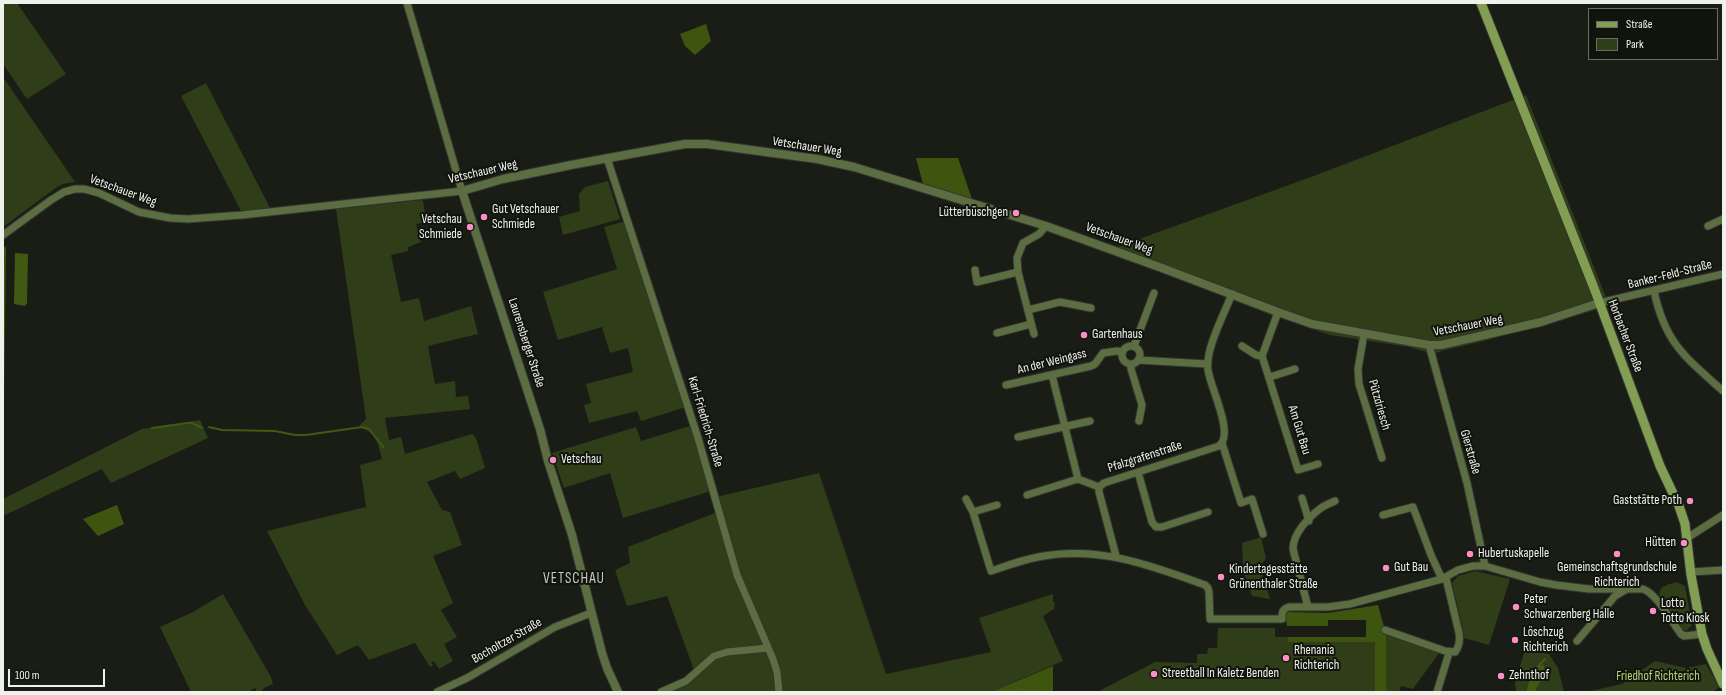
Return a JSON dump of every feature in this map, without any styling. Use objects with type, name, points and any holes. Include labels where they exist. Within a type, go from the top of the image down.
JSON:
[{"type":"main road","name":"Horbacher Straße","points":[[1481,3],[1594,288],[1660,466],[1679,506],[1685,524],[1691,572],[1702,634],[1723,684]]},
{"type":"street","name":"Laurensberger Straße","points":[[406,3],[462,191],[526,383],[555,484],[572,535],[591,613],[607,668],[618,692]]},
{"type":"street","name":"Vetschauer Weg","points":[[3,235],[50,200],[64,192],[75,189],[84,189],[99,193],[146,214],[188,219],[249,214],[462,191],[503,179],[607,158],[693,144],[817,159],[854,167],[1046,226],[1312,324],[1364,334],[1429,345],[1442,345],[1545,321],[1599,303]]},
{"type":"street","name":"Karl-Friedrich-Straße","points":[[607,158],[698,438],[737,575],[777,672],[779,692]]},
{"type":"street","points":[[1708,226],[1723,219]]},
{"type":"street","points":[[1034,334],[1018,272],[1017,258],[1024,243],[1039,234],[1046,226]]},
{"type":"street","points":[[974,270],[977,282],[1018,272]]},
{"type":"street","name":"Banker-Feld-Straße","points":[[1599,303],[1723,274]]},
{"type":"street","points":[[1654,291],[1658,311],[1673,342],[1685,357],[1723,391]]},
{"type":"street","points":[[1138,360],[1140,352],[1134,346],[1154,293]]},
{"type":"street","points":[[1232,294],[1207,358],[1207,364],[1225,431],[1222,443],[1241,503],[1252,499],[1264,534]]},
{"type":"street","points":[[1028,310],[1060,302],[1091,308]]},
{"type":"street","points":[[1242,346],[1256,355],[1262,356],[1278,312]]},
{"type":"street","points":[[996,333],[1031,324]]},
{"type":"street","name":"Pützdriesch","points":[[1364,334],[1358,369],[1359,384],[1382,458]]},
{"type":"street","name":"Gierstraße","points":[[1429,345],[1467,483],[1485,566]]},
{"type":"street","name":"An der Weingass","points":[[1006,385],[1091,366],[1095,364],[1103,353],[1117,351],[1122,352],[1127,346],[1134,346]]},
{"type":"street","points":[[1122,352],[1124,360],[1131,364]]},
{"type":"street","name":"Am Gut Bau","points":[[1262,356],[1270,377],[1298,470],[1318,464]]},
{"type":"street","points":[[1131,364],[1138,360],[1207,364]]},
{"type":"street","points":[[1131,364],[1131,369],[1142,405],[1139,421]]},
{"type":"street","points":[[1270,377],[1295,368]]},
{"type":"street","points":[[1052,375],[1064,428],[1078,479]]},
{"type":"street","points":[[1018,437],[1090,421]]},
{"type":"street","name":"Pfalzgrafenstraße","points":[[1116,556],[1099,487],[1104,483],[1219,446],[1222,443]]},
{"type":"street","points":[[1138,472],[1152,522],[1156,527],[1162,527],[1208,512]]},
{"type":"street","points":[[1027,495],[1078,479],[1099,487]]},
{"type":"street","points":[[1302,498],[1308,521]]},
{"type":"street","points":[[966,499],[973,512],[991,571],[1028,559],[1057,554],[1087,552],[1116,556],[1145,564],[1204,585],[1209,592],[1210,620],[1282,619],[1282,611],[1284,608],[1350,604],[1444,578],[1458,570],[1473,566],[1485,566],[1540,582],[1556,585],[1589,589],[1643,589],[1649,591],[1684,636],[1702,634]]},
{"type":"street","points":[[1308,607],[1293,549],[1293,542],[1308,521],[1322,507],[1336,501]]},
{"type":"street","points":[[973,512],[997,505]]},
{"type":"street","points":[[1382,515],[1413,507],[1431,555],[1444,578],[1458,626],[1460,641],[1458,649],[1455,652],[1449,652],[1385,630]]},
{"type":"street","points":[[1687,538],[1723,515]]},
{"type":"street","points":[[1691,572],[1723,570]]},
{"type":"street","points":[[1577,641],[1615,596],[1629,588]]},
{"type":"street","name":"Bocholtzer Straße","points":[[437,692],[466,678],[555,627],[591,613]]},
{"type":"street","points":[[661,692],[686,681],[714,656],[726,652],[768,648]]},
{"type":"street","points":[[1437,692],[1449,652]]},
{"type":"green space","points":[[3,3],[17,3],[66,74],[27,99],[3,64]]},
{"type":"green space","points":[[3,77],[75,182],[63,184],[57,187],[3,227]]},
{"type":"green space","points":[[206,83],[270,208],[241,211],[181,96]]},
{"type":"green space","points":[[1526,95],[1605,295],[1606,307],[1434,354],[1409,347],[1330,335],[1266,313],[1160,271],[1114,256],[1117,247],[1311,177]]},
{"type":"green space","points":[[608,181],[620,219],[563,235],[559,217],[580,211],[579,194],[585,187]]},
{"type":"green space","points":[[423,200],[426,222],[416,224],[421,242],[408,247],[408,251],[391,255],[401,302],[419,298],[424,321],[471,306],[478,334],[428,346],[435,384],[455,381],[456,397],[468,396],[470,409],[385,418],[389,440],[401,437],[405,454],[472,434],[476,438],[485,468],[460,479],[455,471],[427,482],[442,510],[450,512],[462,545],[433,556],[453,603],[441,610],[457,637],[444,644],[453,661],[439,669],[434,661],[431,662],[433,665],[430,667],[415,643],[369,660],[358,645],[337,655],[305,605],[267,531],[366,507],[360,465],[382,459],[374,436],[361,428],[360,425],[366,419],[336,209]]},
{"type":"green space","points":[[626,221],[686,407],[641,421],[637,411],[589,423],[584,405],[591,403],[586,384],[633,372],[628,348],[610,353],[602,327],[558,340],[543,292],[617,269],[604,227]]},
{"type":"green space","points":[[200,420],[208,438],[111,483],[102,469],[3,516],[3,499],[142,429]]},
{"type":"green space","points":[[693,425],[711,491],[623,518],[610,473],[564,488],[552,453],[636,427],[641,441]]},
{"type":"green space","points":[[819,473],[886,674],[991,652],[979,618],[1053,594],[1053,602],[1055,602],[1054,609],[1043,616],[1063,661],[991,692],[668,692],[693,679],[694,670],[667,596],[627,606],[615,570],[630,563],[628,547],[720,511],[716,497]]},
{"type":"green space","points":[[1261,537],[1266,558],[1260,567],[1270,599],[1252,596],[1243,570],[1242,543]]},
{"type":"green space","points":[[1475,571],[1510,579],[1489,645],[1464,638],[1452,583],[1458,576]]},
{"type":"green space","points":[[1677,582],[1685,586],[1692,625],[1686,631],[1681,628],[1680,623],[1676,622],[1659,594],[1663,587]]},
{"type":"green space","points":[[223,594],[271,677],[273,684],[264,688],[261,692],[257,692],[255,688],[248,692],[191,692],[160,627],[193,612]]},
{"type":"green space","name":"Rhenania Richterich","points":[[1218,628],[1275,628],[1275,637],[1287,637],[1288,642],[1376,641],[1375,692],[1097,692],[1155,662],[1197,663],[1197,654],[1207,654],[1208,648],[1217,648]]},
{"type":"green space","points":[[1386,634],[1439,653],[1413,689],[1401,686],[1399,692],[1386,692]]},
{"type":"green space","points":[[1525,650],[1549,654],[1558,668],[1564,692],[1516,692],[1515,682]]},
{"type":"green space","name":"Friedhof Richterich","points":[[1655,661],[1686,668],[1706,664],[1719,687],[1713,692],[1586,692],[1622,684]]},
{"type":"shaded area","points":[[706,24],[711,41],[695,55],[685,46],[680,34]]},
{"type":"shaded area","points":[[916,158],[958,158],[972,199],[923,184]]},
{"type":"shaded area","points":[[6,246],[4,405],[3,406],[3,248]]},
{"type":"shaded area","points":[[15,253],[28,254],[27,303],[25,306],[14,304]]},
{"type":"shaded area","points":[[117,505],[124,524],[98,536],[83,519]]},
{"type":"shaded area","points":[[1378,605],[1386,634],[1386,692],[1375,692],[1375,642],[1288,642],[1287,637],[1366,637],[1366,620],[1328,620],[1328,626],[1287,626],[1285,614],[1287,612],[1328,613]]},
{"type":"shaded area","points":[[1540,663],[1542,664],[1541,666],[1544,665],[1544,674],[1536,689],[1537,692],[1526,692],[1532,671]]},
{"type":"shaded area","points":[[1053,666],[1053,692],[991,692]]},
{"type":"waterway","points":[[152,428],[188,423],[192,423],[202,428]]},
{"type":"waterway","points":[[209,427],[222,430],[275,431],[295,435],[306,435],[362,427],[369,429],[384,448]]},
{"type":"waterway","points":[[1540,664],[1545,659]]},
{"type":"waterway","points":[[1005,692],[1017,689],[1035,692]]},
{"type":"place","name":"Lütterbüschgen","points":[[1016,213]]},
{"type":"place","name":"Gut Vetschauer Schmiede","points":[[484,217]]},
{"type":"place","name":"Vetschau Schmiede","points":[[470,227]]},
{"type":"place","name":"Gartenhaus","points":[[1084,335]]},
{"type":"place","name":"Vetschau","points":[[553,460]]},
{"type":"place","name":"Gaststätte Poth","points":[[1690,501]]},
{"type":"place","name":"Hütten","points":[[1684,543]]},
{"type":"place","name":"Hubertuskapelle","points":[[1470,554]]},
{"type":"place","name":"Gemeinschaftsgrundschule Richterich","points":[[1617,554]]},
{"type":"place","name":"Gut Bau","points":[[1386,568]]},
{"type":"place","name":"Kindertagesstätte Grünenthaler Straße","points":[[1221,577]]},
{"type":"place","name":"Peter Schwarzenberg Halle","points":[[1516,607]]},
{"type":"place","name":"Lotto Totto Kiosk","points":[[1653,611]]},
{"type":"place","name":"Löschzug Richterich","points":[[1515,640]]},
{"type":"place","name":"Rhenania Richterich","points":[[1286,658]]},
{"type":"place","name":"Streetball In Kaletz Benden","points":[[1154,674]]},
{"type":"place","name":"Zehnthof","points":[[1501,676]]},
{"type":"district","name":"VETSCHAU","points":[[574,579]]}]
